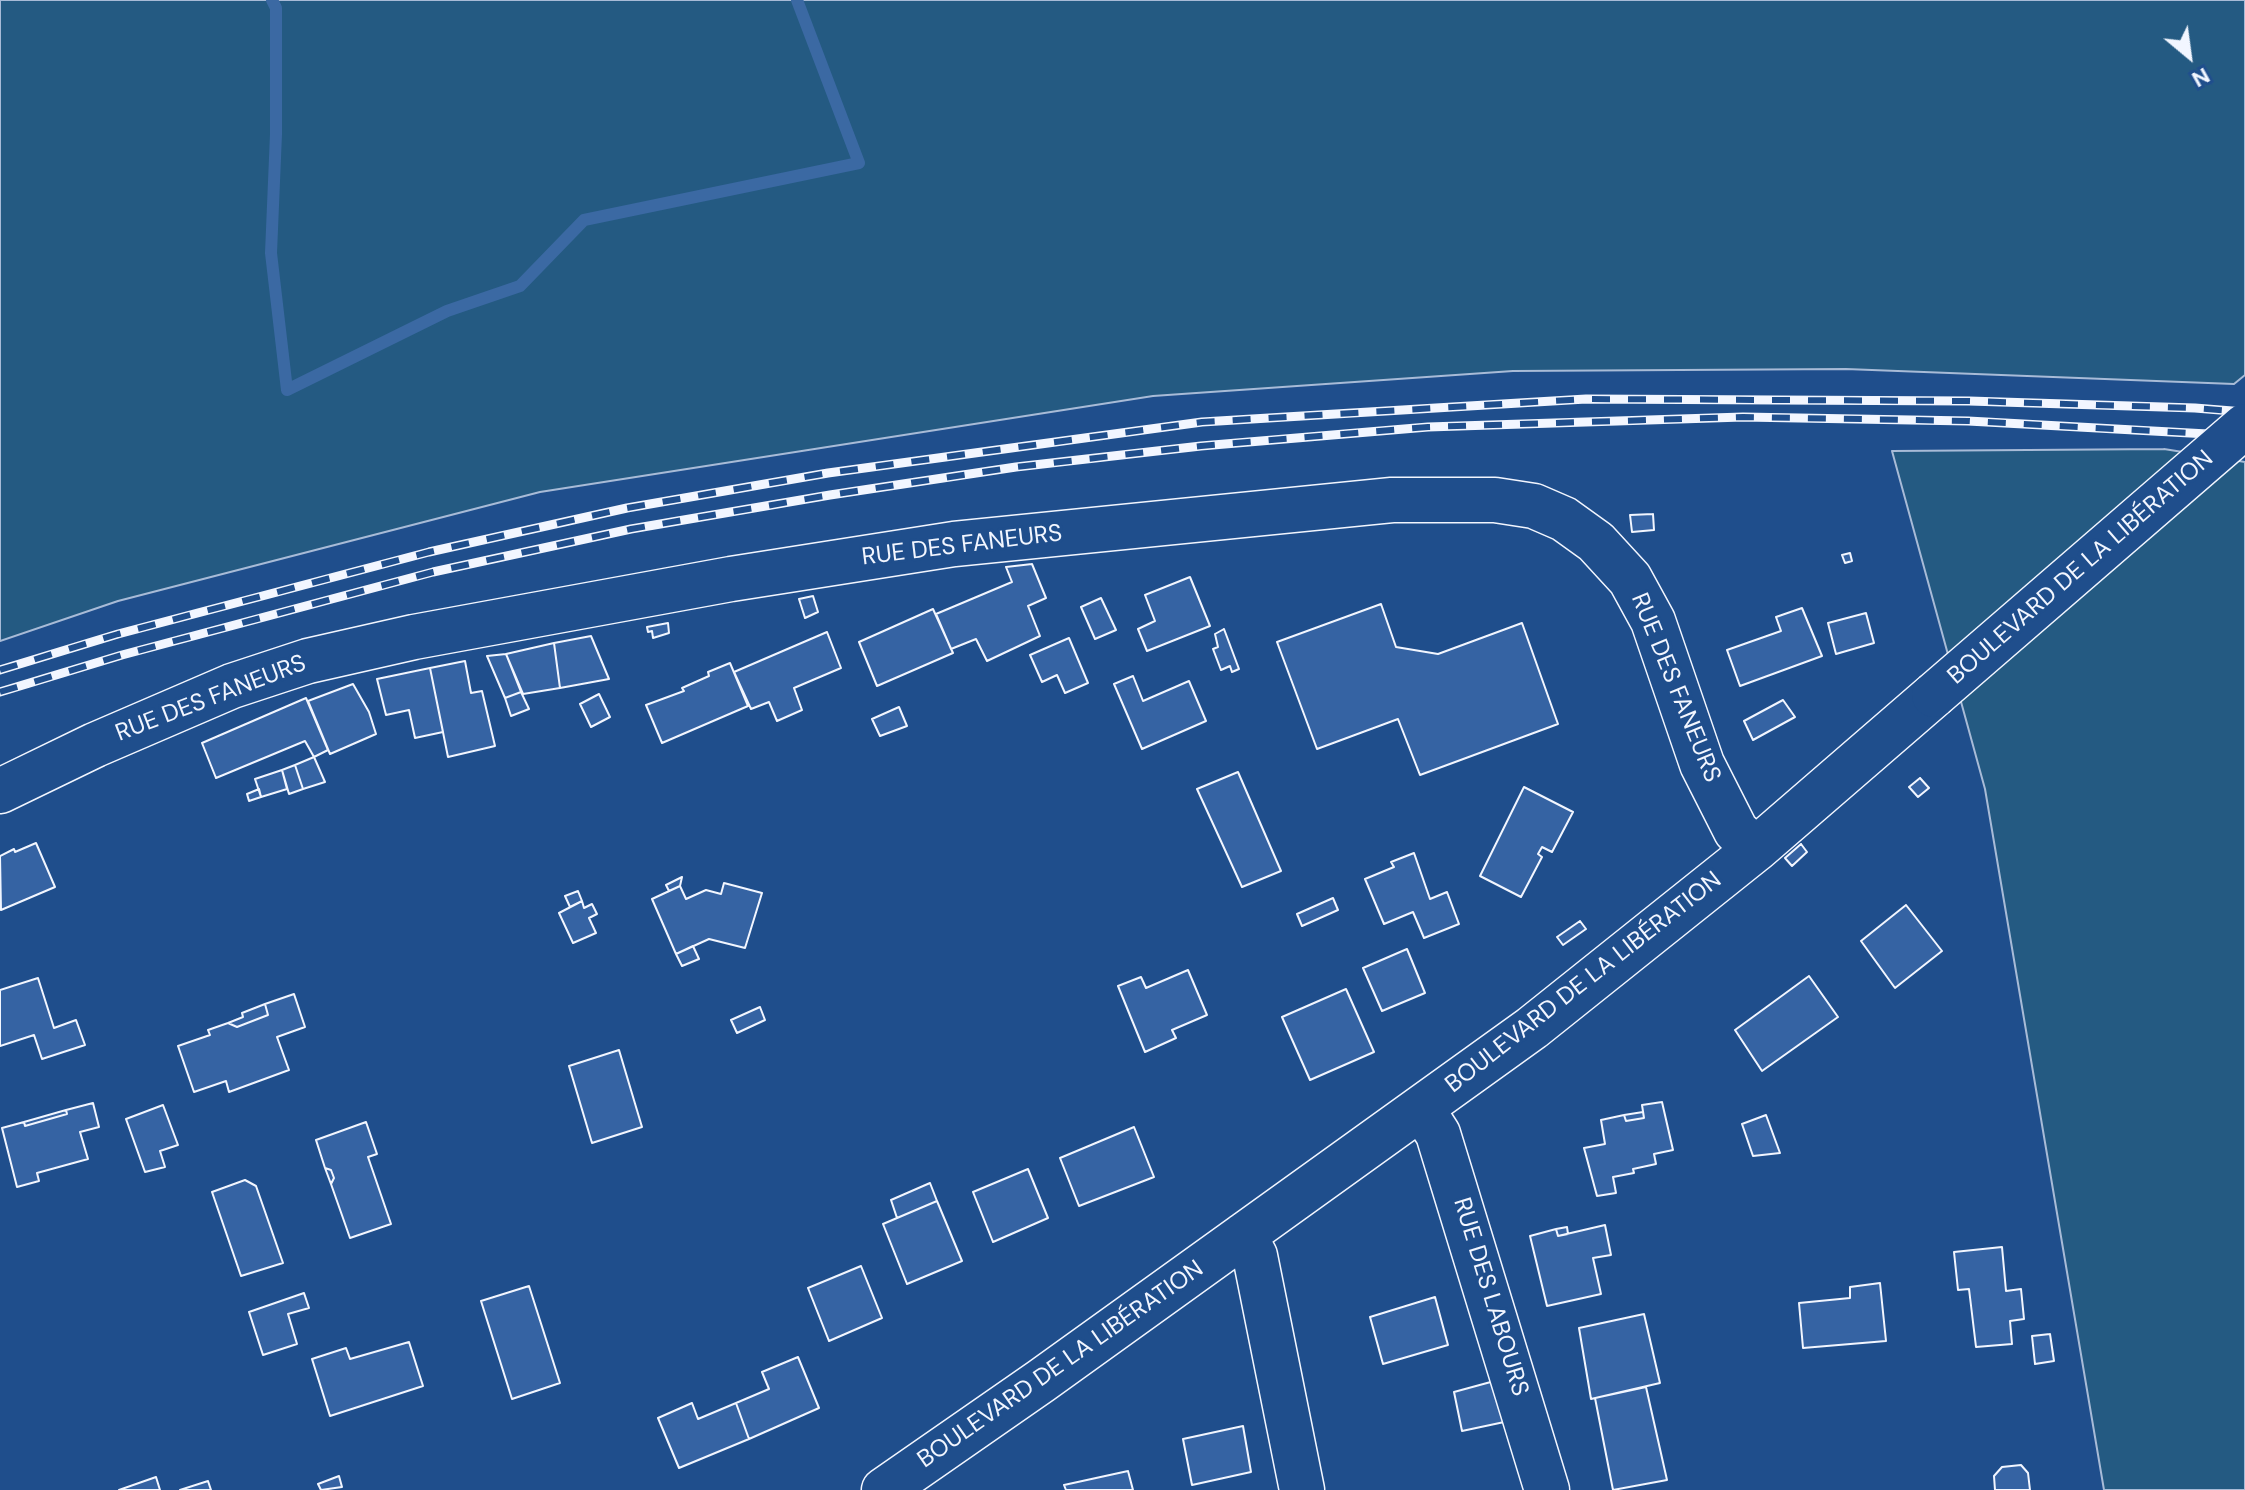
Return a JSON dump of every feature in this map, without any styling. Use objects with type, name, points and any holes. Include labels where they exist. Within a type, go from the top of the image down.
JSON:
[{"type":"street","name":"BOULEVARD DE LA LIBÉRATION","points":[[887,1489],[1532,1028],[1756,849],[2245,426]]},
{"type":"street","name":"RUE DES FANEURS","points":[[0,791],[95,745],[232,686],[308,661],[414,637],[731,579],[954,544],[1392,500],[1495,500],[1534,506],[1564,519],[1596,542],[1630,579],[1653,621],[1702,764],[1736,831],[1756,849]]},
{"type":"street","name":"RUE DES LABOURS","points":[[1422,1109],[1438,1134],[1547,1490]]},
{"type":"street","points":[[1244,1235],[1255,1256],[1302,1490]]},
{"type":"shaded area","points":[[0,0],[2245,0],[2245,375],[2234,384],[1846,369],[1513,371],[1153,396],[540,492],[118,601],[0,641]]},
{"type":"shaded area","points":[[2164,449],[2245,462],[2245,1490],[2104,1490],[1985,789],[1892,451]]},
{"type":"building","points":[[1653,514],[1654,530],[1632,532],[1630,515]]},
{"type":"building","points":[[1850,553],[1852,561],[1845,563],[1842,555]]},
{"type":"building","points":[[1032,564],[1046,598],[1028,606],[1040,636],[987,661],[976,639],[951,649],[936,614],[1012,582],[1006,567]]},
{"type":"building","points":[[1190,577],[1210,626],[1147,651],[1138,629],[1155,621],[1145,595]]},
{"type":"building","points":[[813,596],[818,612],[805,618],[799,599]]},
{"type":"building","points":[[1101,598],[1116,630],[1095,639],[1081,607]]},
{"type":"building","points":[[1381,604],[1396,647],[1438,654],[1522,623],[1558,724],[1420,775],[1398,719],[1317,749],[1277,642]]},
{"type":"building","points":[[1802,608],[1822,656],[1740,686],[1727,650],[1781,631],[1776,617]]},
{"type":"building","points":[[933,609],[953,653],[877,686],[859,642]]},
{"type":"building","points":[[1866,613],[1874,643],[1836,654],[1828,623]]},
{"type":"building","points":[[668,623],[669,633],[653,638],[652,631],[648,632],[647,627]]},
{"type":"building","points":[[1224,629],[1239,669],[1232,672],[1230,666],[1221,670],[1213,649],[1218,647],[1215,634]]},
{"type":"building","points":[[827,632],[841,668],[794,688],[802,710],[777,721],[769,702],[751,709],[734,672]]},
{"type":"building","points":[[591,636],[609,679],[560,688],[554,643]]},
{"type":"building","points":[[1069,638],[1088,683],[1065,693],[1057,675],[1042,682],[1030,655]]},
{"type":"building","points":[[554,643],[560,688],[523,694],[506,654]]},
{"type":"building","points":[[506,654],[521,692],[505,698],[487,656]]},
{"type":"building","points":[[465,661],[471,693],[482,691],[495,746],[448,757],[430,668]]},
{"type":"building","points":[[730,663],[748,706],[662,743],[646,705],[684,691],[682,688],[709,676],[708,672]]},
{"type":"building","points":[[430,668],[443,732],[415,738],[409,710],[386,715],[377,679]]},
{"type":"building","points":[[1133,676],[1143,701],[1189,681],[1206,721],[1142,749],[1114,684]]},
{"type":"building","points":[[353,684],[369,712],[376,734],[330,754],[308,701]]},
{"type":"building","points":[[521,692],[529,709],[511,716],[505,698]]},
{"type":"building","points":[[599,694],[610,717],[591,727],[580,704]]},
{"type":"building","points":[[306,698],[328,750],[314,757],[305,741],[216,778],[202,743]]},
{"type":"building","points":[[1783,700],[1795,717],[1753,740],[1744,721]]},
{"type":"building","points":[[899,707],[907,726],[880,736],[872,719]]},
{"type":"building","points":[[314,757],[325,782],[303,789],[295,765]]},
{"type":"building","points":[[295,765],[303,789],[289,794],[282,770]]},
{"type":"building","points":[[282,770],[287,789],[261,797],[255,779]]},
{"type":"building","points":[[1238,772],[1281,871],[1242,887],[1197,789]]},
{"type":"building","points":[[1920,778],[1929,788],[1918,797],[1909,787]]},
{"type":"building","points":[[1524,787],[1573,812],[1552,852],[1542,847],[1538,854],[1542,857],[1521,897],[1480,876]]},
{"type":"building","points":[[259,789],[261,797],[249,801],[247,794]]},
{"type":"building","points":[[36,843],[55,887],[1,910],[0,856]]},
{"type":"building","points":[[1801,844],[1807,852],[1792,866],[1785,858]]},
{"type":"building","points":[[1414,853],[1430,899],[1447,892],[1459,924],[1424,938],[1413,912],[1384,924],[1365,879],[1394,867],[1391,862]]},
{"type":"building","points":[[682,877],[680,886],[669,891],[666,885]]},
{"type":"building","points":[[724,883],[762,893],[745,948],[709,939],[676,954],[652,899],[680,886],[686,899],[706,890],[721,894]]},
{"type":"building","points":[[578,891],[582,901],[570,907],[565,896]]},
{"type":"building","points":[[1333,898],[1338,910],[1302,926],[1297,914]]},
{"type":"building","points":[[582,901],[584,908],[592,904],[597,914],[589,918],[596,933],[573,943],[559,913]]},
{"type":"building","points":[[1906,905],[1942,951],[1895,988],[1861,941]]},
{"type":"building","points":[[1580,921],[1586,929],[1563,945],[1557,937]]},
{"type":"building","points":[[693,946],[699,959],[682,966],[676,954]]},
{"type":"building","points":[[1407,949],[1425,993],[1382,1011],[1363,968]]},
{"type":"building","points":[[1188,970],[1207,1015],[1172,1030],[1176,1038],[1145,1052],[1118,986],[1141,977],[1146,988]]},
{"type":"building","points":[[1809,976],[1838,1017],[1762,1071],[1735,1030]]},
{"type":"building","points":[[38,978],[54,1028],[76,1020],[85,1045],[42,1059],[34,1035],[0,1046],[0,990]]},
{"type":"building","points":[[1346,989],[1374,1052],[1310,1080],[1282,1017]]},
{"type":"building","points":[[294,994],[305,1027],[277,1037],[289,1070],[229,1092],[226,1081],[194,1092],[178,1046],[210,1035],[208,1030],[228,1023],[237,1027],[268,1015],[265,1004]]},
{"type":"building","points":[[265,1004],[268,1015],[237,1027],[228,1023],[243,1017],[242,1013]]},
{"type":"building","points":[[760,1007],[765,1020],[737,1033],[731,1020]]},
{"type":"building","points":[[619,1050],[642,1127],[592,1143],[569,1066]]},
{"type":"building","points":[[1662,1102],[1673,1150],[1654,1154],[1656,1164],[1613,1177],[1616,1193],[1597,1196],[1584,1148],[1605,1144],[1601,1120],[1624,1115],[1626,1121],[1644,1118],[1642,1105]]},
{"type":"building","points":[[93,1103],[99,1127],[80,1132],[88,1159],[37,1173],[39,1181],[17,1187],[2,1128],[24,1122],[25,1126]]},
{"type":"building","points":[[163,1105],[178,1145],[160,1151],[165,1167],[145,1172],[126,1119]]},
{"type":"building","points":[[66,1110],[67,1114],[25,1126],[24,1122]]},
{"type":"building","points":[[1643,1112],[1644,1118],[1626,1121],[1624,1115]]},
{"type":"building","points":[[1766,1115],[1780,1153],[1753,1156],[1742,1124]]},
{"type":"building","points":[[366,1122],[377,1154],[368,1157],[391,1224],[350,1238],[331,1184],[334,1178],[331,1170],[325,1168],[316,1140]]},
{"type":"building","points":[[1134,1127],[1154,1177],[1079,1206],[1060,1158]]},
{"type":"building","points":[[325,1168],[331,1170],[334,1178],[331,1184]]},
{"type":"building","points":[[1028,1169],[1048,1218],[993,1242],[973,1192]]},
{"type":"building","points":[[245,1180],[256,1186],[283,1263],[241,1276],[212,1192]]},
{"type":"building","points":[[930,1183],[937,1201],[897,1218],[891,1200]]},
{"type":"building","points":[[937,1201],[962,1261],[907,1284],[883,1224]]},
{"type":"building","points":[[1605,1225],[1611,1255],[1593,1258],[1601,1294],[1547,1306],[1530,1236],[1556,1229],[1558,1236]]},
{"type":"building","points":[[1567,1227],[1568,1234],[1558,1236],[1556,1229]]},
{"type":"building","points":[[2002,1247],[2006,1291],[2021,1289],[2024,1319],[2010,1321],[2012,1344],[1976,1347],[1969,1289],[1958,1290],[1954,1252]]},
{"type":"building","points":[[861,1266],[882,1318],[829,1341],[808,1288]]},
{"type":"building","points":[[1880,1283],[1886,1341],[1803,1348],[1799,1303],[1850,1298],[1850,1287]]},
{"type":"building","points":[[529,1286],[560,1383],[512,1399],[481,1301]]},
{"type":"building","points":[[304,1293],[309,1308],[288,1314],[297,1344],[263,1355],[249,1312]]},
{"type":"building","points":[[1435,1297],[1448,1345],[1383,1364],[1370,1317]]},
{"type":"building","points":[[1644,1314],[1660,1383],[1591,1399],[1579,1328]]},
{"type":"building","points":[[2050,1334],[2054,1361],[2035,1364],[2032,1336]]},
{"type":"building","points":[[409,1342],[423,1386],[330,1416],[312,1359],[346,1348],[350,1359]]},
{"type":"building","points":[[798,1357],[819,1408],[749,1439],[736,1403],[769,1389],[762,1372]]},
{"type":"building","points":[[1498,1380],[1509,1421],[1462,1431],[1454,1392]]},
{"type":"building","points":[[1646,1387],[1667,1480],[1613,1490],[1595,1398]]},
{"type":"building","points":[[692,1403],[698,1419],[736,1403],[749,1439],[679,1468],[658,1418]]},
{"type":"building","points":[[1243,1426],[1251,1472],[1192,1485],[1183,1439]]},
{"type":"building","points":[[2021,1465],[2028,1473],[2030,1490],[1995,1490],[1994,1476],[2002,1467]]},
{"type":"building","points":[[1128,1471],[1133,1490],[1066,1490],[1064,1485]]},
{"type":"building","points":[[339,1476],[342,1487],[321,1490],[318,1484]]},
{"type":"building","points":[[156,1477],[160,1490],[119,1490]]},
{"type":"building","points":[[208,1481],[211,1490],[180,1490]]},
{"type":"waterway","points":[[272,0],[276,8],[276,134],[271,253],[287,390],[447,311],[520,286],[584,220],[859,163],[797,0]]},
{"type":"railway","points":[[0,670],[118,634],[429,552],[627,508],[828,473],[1202,422],[1586,399],[1969,401],[2245,412]]},
{"type":"railway","points":[[0,692],[122,655],[433,572],[631,529],[1016,467],[1201,446],[1428,427],[1743,417],[1968,421],[2245,436]]}]
